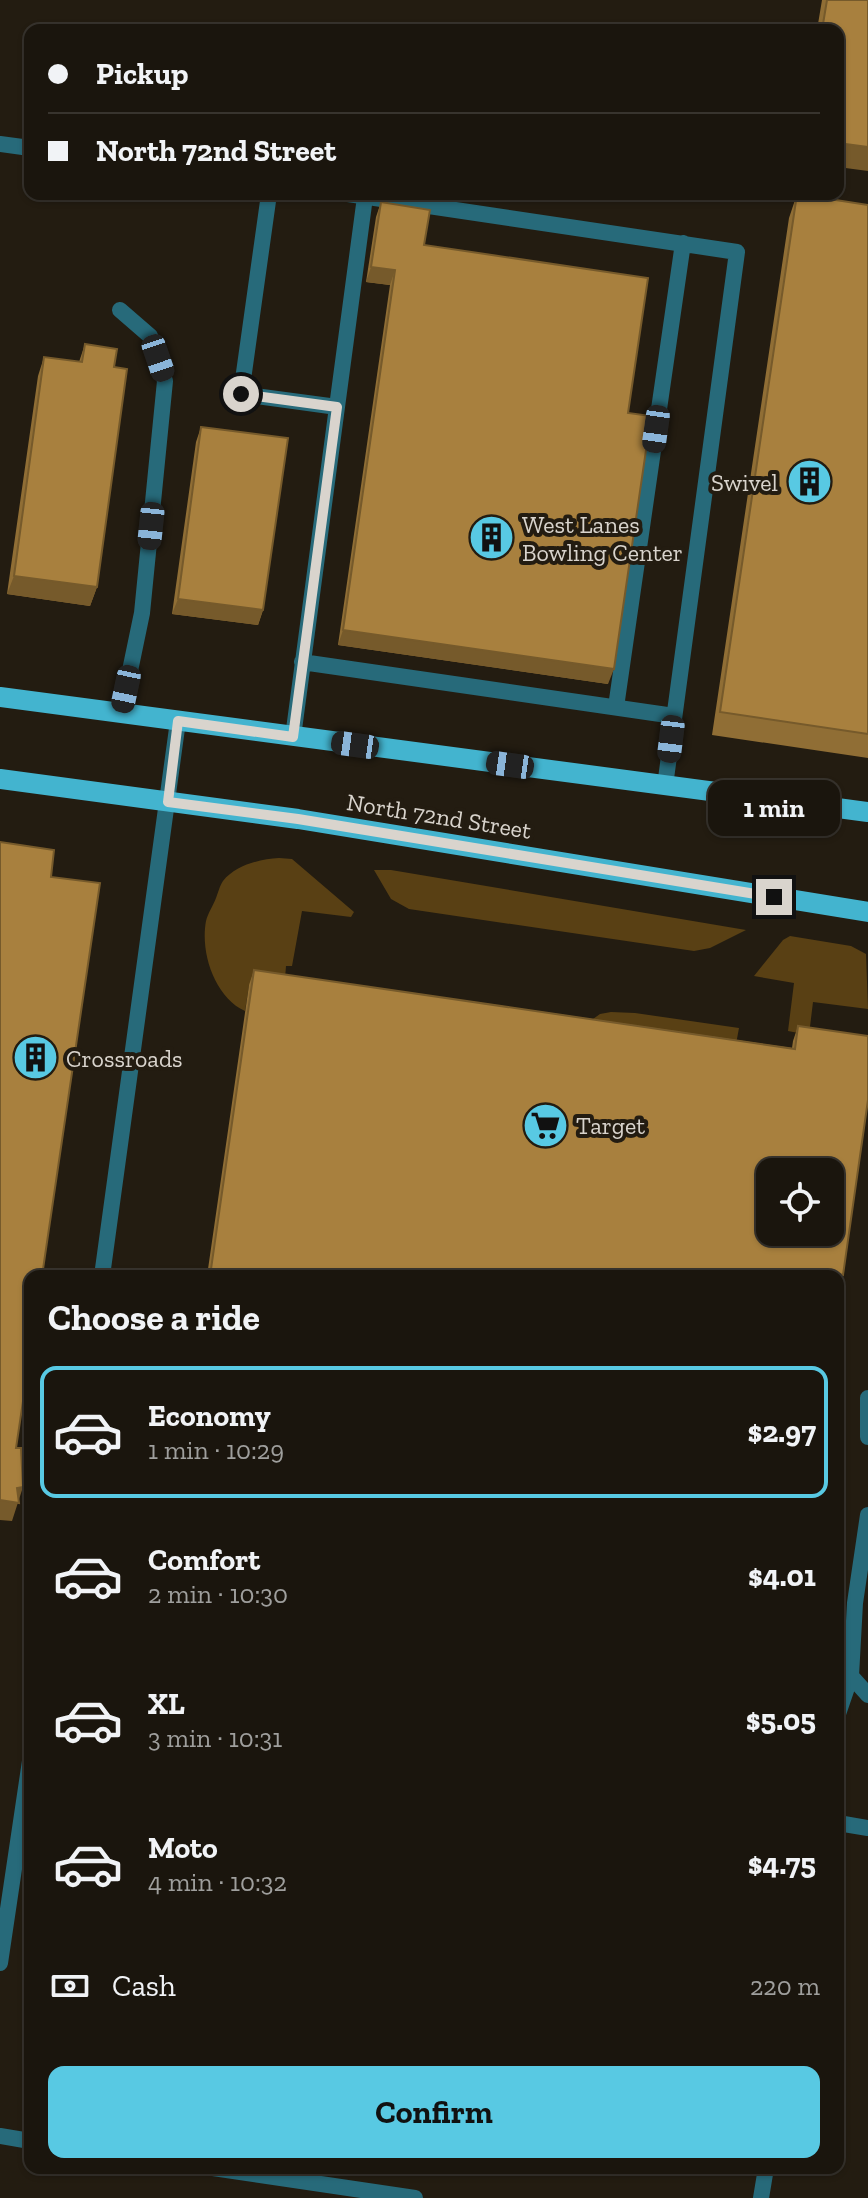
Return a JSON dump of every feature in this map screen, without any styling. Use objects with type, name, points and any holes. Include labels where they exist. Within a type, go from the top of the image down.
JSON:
[{"type":"main road","points":[[0,697],[868,812]]},
{"type":"main road","name":"North 72nd Street","points":[[0,779],[298,819],[868,912]]},
{"type":"lane","points":[[0,144],[24,147]]},
{"type":"lane","points":[[268,200],[241,394],[337,407]]},
{"type":"lane","points":[[293,737],[365,200]]},
{"type":"lane","points":[[386,200],[737,252],[665,786]]},
{"type":"lane","points":[[616,707],[683,243]]},
{"type":"lane","points":[[120,310],[150,336],[165,381],[142,613],[121,714]]},
{"type":"lane","points":[[302,662],[674,716]]},
{"type":"lane","points":[[103,1270],[178,721]]},
{"type":"lane","points":[[868,1398],[868,1437]]},
{"type":"lane","points":[[844,1696],[851,1676],[855,1603],[868,1515]]},
{"type":"lane","points":[[851,1676],[868,1695]]},
{"type":"lane","points":[[0,1963],[24,1801]]},
{"type":"lane","points":[[844,1824],[868,1828]]},
{"type":"lane","points":[[0,2136],[24,2140]]},
{"type":"lane","points":[[253,2174],[415,2198]]},
{"type":"lane","points":[[761,2198],[765,2174]]},
{"type":"shaded area","points":[[279,858],[292,859],[354,912],[351,917],[302,911],[292,966],[286,966],[284,991],[249,985],[245,1011],[225,996],[212,973],[205,947],[206,921],[228,875],[249,864]]},
{"type":"shaded area","points":[[374,870],[391,870],[746,930],[710,948],[694,951],[409,909],[391,899]]},
{"type":"shaded area","points":[[790,936],[851,946],[866,954],[868,1009],[813,1002],[809,1035],[788,1031],[794,983],[754,976],[783,940]]},
{"type":"shaded area","points":[[611,1012],[739,1028],[734,1055],[589,1035],[593,1019]]},
{"type":"building","points":[[827,0],[868,0],[868,147],[844,144],[844,24],[823,24]]},
{"type":"building","name":"Swivel","points":[[796,200],[836,200],[868,205],[868,734],[720,712]]},
{"type":"building","name":"West Lanes Bowling Center","points":[[381,202],[430,210],[424,245],[648,278],[628,413],[651,416],[614,669],[343,630],[395,270],[371,267]]},
{"type":"building","points":[[85,344],[117,349],[114,367],[127,369],[97,587],[14,576],[44,357],[82,362]]},
{"type":"building","points":[[201,427],[288,438],[263,610],[178,599]]},
{"type":"building","name":"Crossroads","points":[[0,842],[54,850],[51,877],[100,883],[43,1270],[24,1270],[24,1395],[16,1448],[21,1448],[23,1487],[17,1488],[19,1503],[0,1500]]},
{"type":"building","name":"Target","points":[[254,970],[795,1049],[798,1026],[868,1036],[868,1100],[844,1270],[211,1270]]},
{"type":"place","name":"Swivel","points":[[809,482]]},
{"type":"place","name":"West Lanes Bowling Center","points":[[491,538]]},
{"type":"place","name":"Crossroads","points":[[35,1058]]},
{"type":"place","name":"Target","points":[[545,1125]]},
{"type":"route","points":[[241,394],[337,407],[293,737],[178,721],[168,802],[298,819],[774,897]]}]
